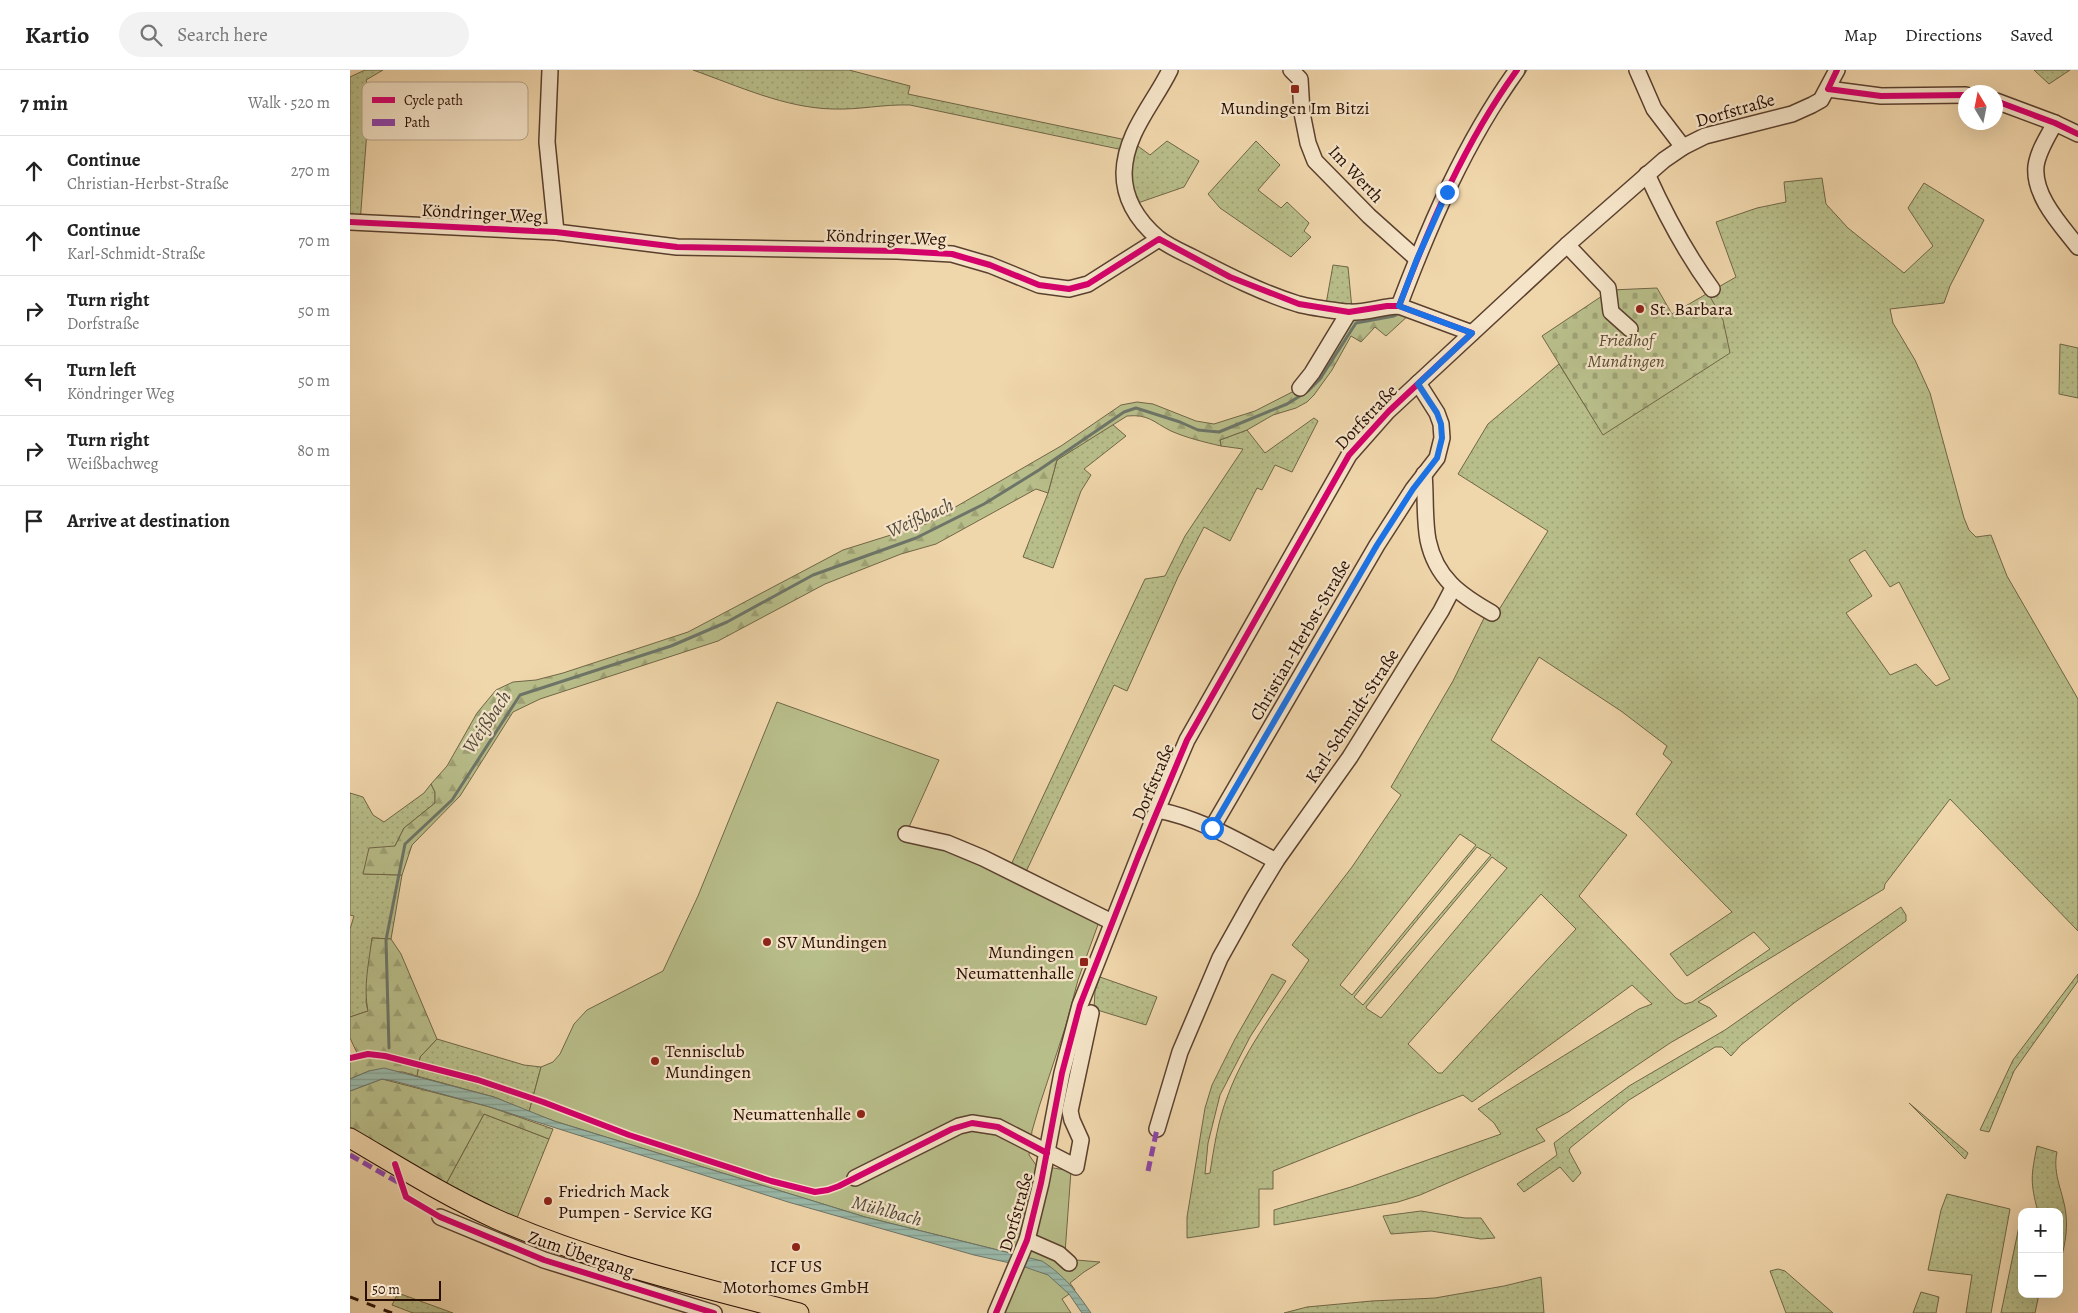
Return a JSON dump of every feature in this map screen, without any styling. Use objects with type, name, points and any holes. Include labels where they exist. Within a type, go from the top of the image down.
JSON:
[{"type":"main road","points":[[350,1138],[450,1197],[495,1218],[557,1243],[619,1264],[800,1313]]},
{"type":"street","points":[[550,70],[547,142],[556,232]]},
{"type":"street","points":[[1170,70],[1139,122],[1132,138],[1124,174],[1127,193],[1136,213],[1159,239],[1230,276],[1299,304],[1350,312],[1387,306],[1406,309],[1472,333]]},
{"type":"street","points":[[1406,309],[1417,259],[1442,201],[1478,130],[1517,70]]},
{"type":"street","points":[[1637,70],[1654,109],[1683,147]]},
{"type":"street","points":[[1837,70],[1828,89],[1881,96],[1958,95]]},
{"type":"street","name":"Im Werth","points":[[1300,73],[1302,113],[1308,143],[1315,160],[1355,202],[1417,259]]},
{"type":"street","name":"Dorfstraße","points":[[996,1313],[1027,1240],[1047,1153],[1062,1073],[1074,1028],[1112,922],[1157,810],[1187,740],[1349,454],[1368,432],[1472,333],[1647,174],[1683,147],[1723,130],[1792,114],[1821,100],[1828,89]]},
{"type":"street","points":[[2003,104],[2076,130]]},
{"type":"street","points":[[2054,123],[2039,154],[2036,166],[2037,181],[2049,208],[2078,247]]},
{"type":"street","points":[[1647,174],[1669,222],[1689,257],[1712,289]]},
{"type":"street","name":"Köndringer Weg","points":[[350,222],[556,232],[677,247],[897,251],[952,254],[990,265],[1039,285],[1069,289],[1088,284],[1159,239]]},
{"type":"street","points":[[1567,245],[1608,288],[1611,312],[1630,330]]},
{"type":"street","points":[[1300,388],[1312,373],[1350,312]]},
{"type":"street","points":[[1418,384],[1437,413],[1441,424],[1442,438],[1437,458],[1424,474],[1428,540],[1437,563],[1453,588],[1466,599],[1492,613]]},
{"type":"street","name":"Christian-Herbst-Straße","points":[[1212,828],[1377,545],[1424,474]]},
{"type":"street","name":"Karl-Schmidt-Straße","points":[[1157,1129],[1180,1052],[1220,958],[1252,899],[1276,861],[1350,757],[1442,611],[1453,588]]},
{"type":"street","points":[[1157,810],[1182,815],[1212,828],[1276,861]]},
{"type":"street","points":[[906,834],[947,843],[983,858],[1112,922]]},
{"type":"street","points":[[855,1178],[959,1126],[972,1123],[998,1127],[1076,1167],[1081,1140],[1070,1111],[1092,1013]]},
{"type":"street","name":"Zum Übergang","points":[[440,1217],[544,1260],[714,1313]]},
{"type":"street","points":[[1027,1240],[1059,1254],[1069,1263]]},
{"type":"green space","points":[[365,70],[383,70],[366,80],[367,82],[362,82],[362,140],[366,140],[360,223],[350,222],[350,77]]},
{"type":"green space","points":[[693,70],[849,70],[910,86],[908,94],[1131,141],[1150,155],[1167,141],[1199,161],[1184,187],[1132,205],[1128,151],[910,105],[833,109],[797,105],[762,95]]},
{"type":"green space","points":[[2034,70],[2070,70],[2049,84]]},
{"type":"green space","points":[[1256,141],[1280,165],[1258,190],[1281,208],[1287,202],[1309,223],[1304,231],[1311,237],[1291,257],[1220,208],[1208,194]]},
{"type":"green space","points":[[1822,178],[1826,204],[1848,228],[1904,273],[1933,246],[1908,208],[1924,183],[1984,220],[1950,286],[1944,303],[1890,309],[1893,323],[1915,360],[1930,393],[1964,518],[1969,530],[1976,537],[1991,535],[2007,576],[2078,699],[2078,931],[1950,799],[1885,884],[1884,889],[1698,1002],[1710,1008],[1717,1016],[1670,1043],[1568,1112],[1536,1129],[1545,1141],[1420,1195],[1398,1202],[1274,1225],[1274,1210],[1351,1187],[1501,1134],[1494,1123],[1478,1109],[1639,1009],[1652,1004],[1632,985],[1472,1102],[1463,1095],[1273,1171],[1273,1189],[1259,1189],[1259,1227],[1187,1238],[1187,1217],[1205,1108],[1212,1085],[1235,1039],[1272,974],[1286,981],[1250,1037],[1220,1095],[1208,1143],[1205,1174],[1210,1173],[1222,1114],[1244,1059],[1309,960],[1292,945],[1352,867],[1401,795],[1391,787],[1453,681],[1487,612],[1495,616],[1548,531],[1458,474],[1488,424],[1559,364],[1603,434],[1708,293],[1736,277],[1716,222],[1757,208],[1786,202],[1784,182]],"holes":[[[1865,550],[1890,587],[1899,582],[1950,679],[1936,686],[1916,664],[1890,675],[1846,613],[1872,596],[1849,560]],[[1539,657],[1621,711],[1667,746],[1663,754],[1672,762],[1636,814],[1732,912],[1670,954],[1687,976],[1754,932],[1770,949],[1692,1002],[1685,1004],[1676,998],[1579,896],[1627,835],[1491,740]],[[1460,834],[1476,845],[1352,995],[1340,985]],[[1477,847],[1491,855],[1363,1005],[1354,997]],[[1492,857],[1507,868],[1381,1018],[1366,1007]],[[1541,894],[1576,929],[1442,1073],[1438,1073],[1408,1044]]]},
{"type":"green space","points":[[1333,265],[1348,267],[1352,309],[1326,304]]},
{"type":"green space","name":"Friedhof Mundingen","points":[[1657,288],[1672,314],[1708,293],[1723,320],[1730,353],[1603,435],[1542,336],[1611,290]]},
{"type":"green space","points":[[1395,310],[1410,314],[1386,336],[1375,327],[1361,342],[1351,336],[1332,370],[1307,402],[1296,408],[1273,415],[1247,430],[1220,440],[1221,446],[1171,431],[1146,417],[1127,416],[1057,460],[1048,493],[1036,489],[936,544],[901,554],[825,584],[718,641],[540,699],[513,712],[460,796],[412,845],[402,875],[363,874],[369,848],[395,846],[404,828],[435,803],[435,792],[431,784],[447,766],[477,713],[496,690],[513,682],[536,680],[563,673],[688,632],[843,550],[926,524],[1061,446],[1121,405],[1137,402],[1153,404],[1196,421],[1214,424],[1255,411],[1300,388],[1349,320]]},
{"type":"green space","points":[[2060,344],[2078,348],[2078,398],[2059,394]]},
{"type":"green space","points":[[1314,418],[1318,421],[1292,472],[1275,465],[1262,490],[1257,488],[1230,541],[1204,527],[1178,577],[1127,691],[1114,685],[1024,876],[1009,869],[1145,579],[1165,576],[1185,536],[1243,449],[1221,446],[1220,440],[1247,430],[1265,453]]},
{"type":"green space","points":[[1112,424],[1126,436],[1084,469],[1091,475],[1081,491],[1053,568],[1023,557],[1048,493],[1057,460]]},
{"type":"green space","points":[[777,702],[939,760],[909,827],[913,832],[1100,919],[1078,980],[1066,1025],[1039,1107],[1032,1131],[1029,1155],[1036,1165],[1071,1171],[1065,1253],[1076,1260],[1100,1262],[1070,1283],[1075,1290],[1062,1299],[1071,1313],[1001,1313],[1022,1256],[865,1217],[529,1112],[541,1067],[553,1062],[560,1054],[574,1024],[587,1010],[663,971],[698,896]]},
{"type":"green space","points":[[431,784],[435,792],[435,803],[404,828],[395,846],[364,874],[402,875],[391,939],[372,938],[366,1002],[368,1011],[350,1017],[350,929],[354,916],[350,915],[350,793],[363,797],[373,815],[384,822],[424,793]]},
{"type":"green space","points":[[1901,907],[1906,915],[1906,921],[1794,1003],[1741,1045],[1731,1056],[1722,1047],[1715,1047],[1629,1100],[1570,1148],[1569,1151],[1581,1173],[1573,1182],[1560,1167],[1524,1192],[1517,1184],[1557,1155],[1554,1143],[1629,1086],[1725,1030]]},
{"type":"green space","points":[[372,938],[391,939],[401,954],[437,1039],[420,1057],[417,1076],[403,1072],[369,1071],[350,1079],[350,1058],[358,1055],[350,1038],[350,1017],[368,1011],[366,984]]},
{"type":"green space","points":[[2078,974],[2078,981],[2014,1071],[1989,1132],[1980,1130],[2013,1060]]},
{"type":"green space","points":[[1100,977],[1157,997],[1146,1025],[1094,1009],[1095,991]]},
{"type":"green space","points":[[437,1039],[524,1065],[541,1067],[529,1112],[494,1097],[417,1076],[420,1057]]},
{"type":"green space","points":[[382,1079],[490,1107],[553,1129],[549,1139],[484,1114],[446,1184],[350,1127],[350,1091]]},
{"type":"green space","points":[[1909,1103],[1968,1153],[1965,1159]]},
{"type":"green space","points":[[484,1114],[549,1139],[517,1218],[489,1207],[446,1184]]},
{"type":"green space","points":[[2037,1146],[2057,1152],[2057,1176],[2065,1207],[2066,1221],[2063,1249],[2063,1208],[2037,1208],[2033,1186]]},
{"type":"green space","points":[[1947,1194],[2010,1209],[1991,1313],[1966,1313],[1972,1275],[1928,1270],[1941,1210]]},
{"type":"green space","points":[[1421,1211],[1465,1218],[1481,1218],[1495,1238],[1481,1239],[1431,1231],[1391,1234],[1383,1216]]},
{"type":"green space","points":[[2018,1231],[2018,1298],[2038,1298],[2035,1313],[2001,1313]]},
{"type":"green space","points":[[1778,1269],[1785,1271],[1833,1313],[1786,1313],[1770,1271]]},
{"type":"green space","points":[[1541,1277],[1544,1313],[1284,1313],[1307,1307],[1435,1298],[1504,1286]]},
{"type":"green space","points":[[1921,1292],[1939,1297],[1936,1313],[1913,1313]]},
{"type":"green space","points":[[398,1293],[453,1313],[413,1313],[392,1305]]},
{"type":"shaded area","points":[[384,1068],[494,1097],[554,1121],[865,1217],[1042,1261],[1070,1284],[1091,1313],[1082,1313],[1069,1294],[1048,1275],[1019,1265],[974,1255],[788,1202],[490,1107],[394,1081],[382,1079],[350,1091],[350,1079],[369,1071]]},
{"type":"waterway","name":"Weißbach","points":[[1501,107],[1526,70]]},
{"type":"waterway","name":"Weißbach","points":[[389,1048],[386,940],[405,844],[452,800],[520,695],[671,646],[727,622],[813,575],[916,538],[984,504],[1039,470],[1124,412],[1136,408],[1180,422],[1198,430],[1219,432],[1287,404],[1308,391],[1320,379],[1356,323],[1394,316],[1402,312]]},
{"type":"railway","points":[[350,1297],[392,1313]]},
{"type":"marked path","points":[[1148,1171],[1157,1129]]},
{"type":"marked path","points":[[350,1155],[401,1184]]},
{"type":"cycle path","points":[[1399,306],[1450,184],[1498,97],[1517,70]]},
{"type":"cycle path","points":[[1837,70],[1828,89],[1881,96],[1958,95]]},
{"type":"cycle path","points":[[2003,104],[2055,123],[2078,134]]},
{"type":"cycle path","points":[[350,222],[556,232],[677,247],[897,251],[952,254],[990,265],[1039,285],[1069,289],[1088,284],[1159,239],[1230,277],[1299,304],[1349,312],[1399,306],[1472,333],[1389,411],[1349,455],[1187,740],[1138,857],[1080,1005],[1062,1073],[1041,1183],[1027,1240],[996,1313]]},
{"type":"cycle path","points":[[350,1058],[368,1054],[385,1056],[478,1080],[543,1102],[629,1135],[771,1181],[815,1192],[839,1186],[952,1129],[972,1123],[998,1127],[1047,1153]]},
{"type":"cycle path","points":[[395,1164],[406,1197],[440,1217],[544,1260],[714,1313]]},
{"type":"place","name":"Mundingen Im Bitzi","points":[[1295,89]]},
{"type":"place","name":"St. Barbara","points":[[1640,309]]},
{"type":"place","name":"SV Mundingen","points":[[767,942]]},
{"type":"place","name":"Mundingen Neumattenhalle","points":[[1084,962]]},
{"type":"place","name":"Tennisclub Mundingen","points":[[655,1061]]},
{"type":"place","name":"Neumattenhalle","points":[[861,1114]]},
{"type":"place","name":"Friedrich Mack Pumpen - Service KG","points":[[548,1201]]},
{"type":"place","name":"ICF US Motorhomes GmbH","points":[[796,1247]]},
{"type":"route","points":[[1212,828],[1377,545],[1413,489],[1437,458],[1442,438],[1441,424],[1437,413],[1418,384],[1472,333],[1399,306],[1417,259],[1447,192]]},
{"type":"water label","name":"Mühlbach","points":[[887,1211]]}]
